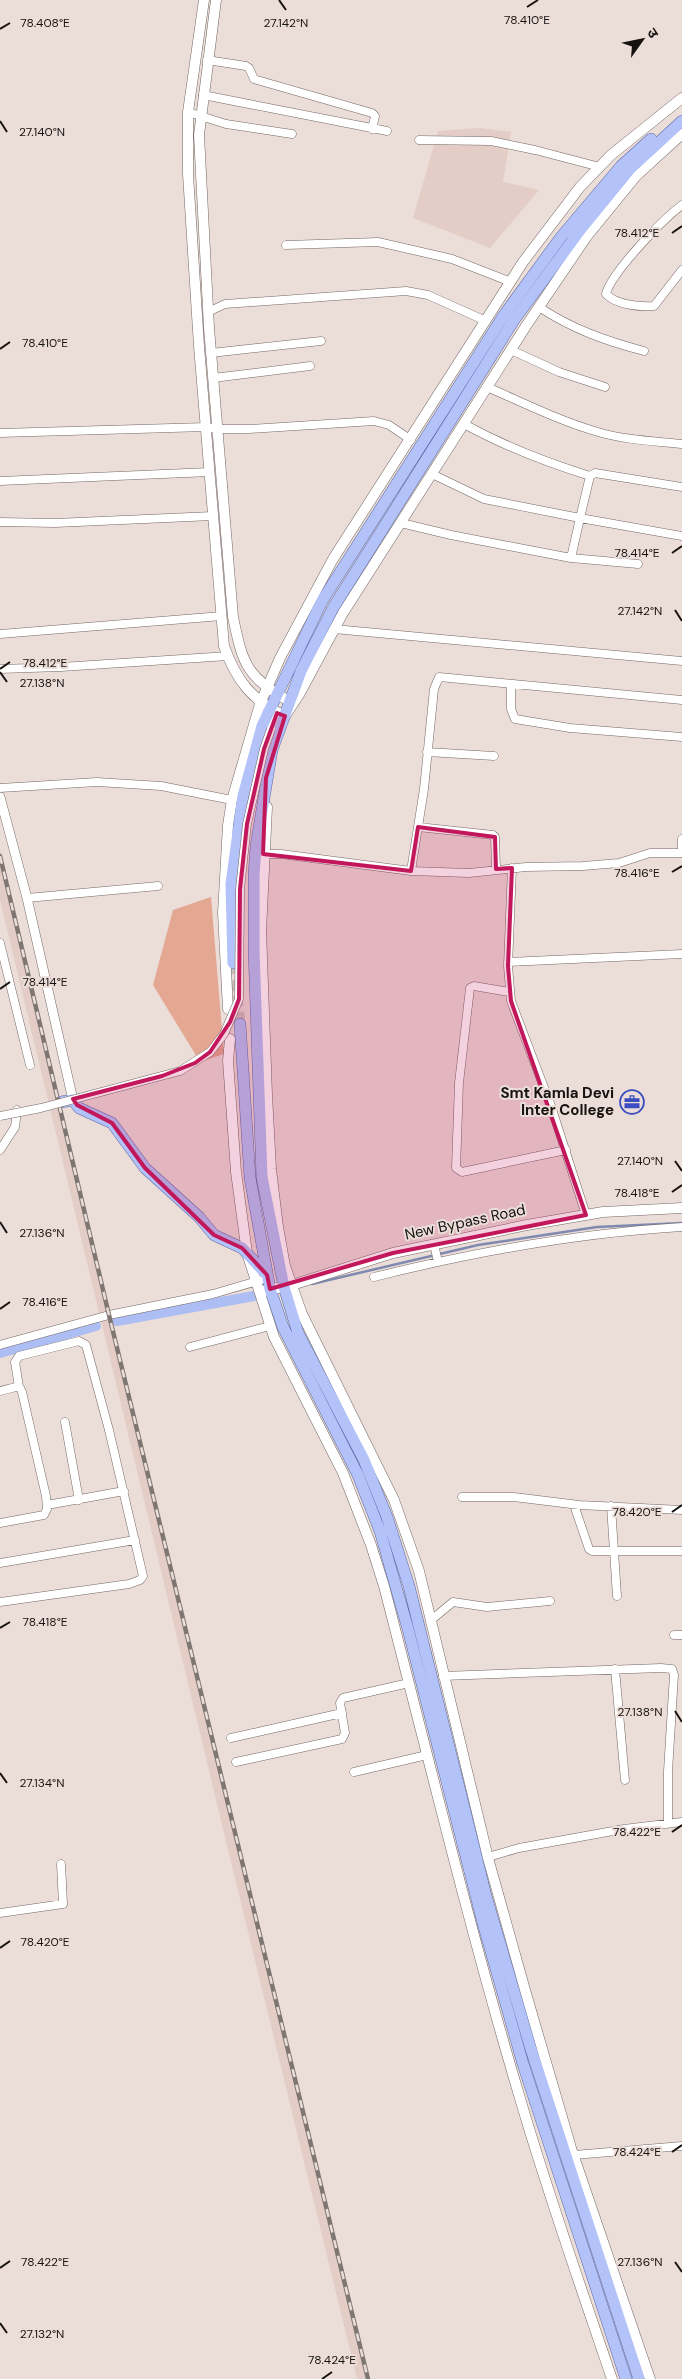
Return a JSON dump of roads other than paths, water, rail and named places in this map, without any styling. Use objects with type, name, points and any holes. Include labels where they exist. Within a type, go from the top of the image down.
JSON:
[{"type":"main road","points":[[204,0],[188,112],[188,174],[222,631],[228,656],[242,682],[260,704],[277,713]]},
{"type":"main road","points":[[216,0],[207,60],[199,143],[211,352],[236,629],[243,658],[250,671],[266,689],[289,701]]},
{"type":"main road","points":[[228,1009],[224,913],[225,861],[232,800],[260,704],[280,658],[333,559],[511,282],[580,187],[611,155],[682,98]]},
{"type":"main road","points":[[639,2379],[530,2046],[486,1896],[409,1586],[386,1517],[364,1460],[298,1333],[262,1177],[254,950],[254,875],[266,778],[277,713],[277,694],[322,601],[504,315],[561,237],[621,166],[682,113]]},
{"type":"main road","points":[[277,713],[289,701],[301,671],[333,608],[514,320],[580,229],[630,169],[682,121]]},
{"type":"main road","points":[[233,963],[231,884],[243,796],[262,726],[300,693],[334,629],[487,387],[587,236],[636,176],[682,134]]},
{"type":"main road","points":[[222,631],[236,629]]},
{"type":"main road","points":[[266,778],[268,799],[261,931],[271,1169],[288,1286],[394,1500],[419,1571],[488,1856],[574,2155],[650,2379]]},
{"type":"main road","points":[[240,1024],[250,1178],[268,1281],[283,1327],[358,1475],[380,1531],[408,1629],[483,1924],[523,2064],[626,2379]]},
{"type":"main road","points":[[230,1039],[228,1061],[236,1172],[247,1253],[255,1282],[270,1326],[343,1473],[371,1545],[384,1586],[458,1878],[519,2096],[612,2379]]},
{"type":"main road","points":[[0,1115],[73,1100],[86,1112],[112,1124],[145,1168],[199,1217],[214,1234],[238,1245],[247,1253],[268,1281]]},
{"type":"main road","name":"New Bypass Road","points":[[258,1292],[268,1281],[288,1286],[393,1252],[436,1255],[527,1225],[603,1212],[682,1208]]},
{"type":"street","points":[[207,60],[246,66],[249,68],[254,79],[372,114],[375,116],[372,129]]},
{"type":"street","points":[[203,95],[387,131]]},
{"type":"street","points":[[188,112],[226,124],[292,134]]},
{"type":"street","points":[[419,140],[491,141],[600,167]]},
{"type":"street","points":[[682,205],[643,242],[624,266],[606,294],[612,300],[626,304],[654,306],[682,270]]},
{"type":"street","points":[[286,245],[378,242],[452,259],[511,282]]},
{"type":"street","points":[[208,312],[225,304],[406,291],[428,295],[486,321]]},
{"type":"street","points":[[539,307],[585,333],[644,350]]},
{"type":"street","points":[[211,352],[321,341]]},
{"type":"street","points":[[511,350],[559,372],[605,387]]},
{"type":"street","points":[[213,378],[310,366]]},
{"type":"street","points":[[487,387],[546,413],[600,432],[626,438],[682,444]]},
{"type":"street","points":[[0,433],[206,427],[217,429],[292,428],[374,421],[389,426],[411,440]]},
{"type":"street","points":[[464,424],[531,457],[590,476]]},
{"type":"street","points":[[0,481],[210,472]]},
{"type":"street","points":[[571,558],[590,476],[595,473],[682,487]]},
{"type":"street","points":[[432,474],[484,499],[682,536]]},
{"type":"street","points":[[0,522],[56,523],[213,516]]},
{"type":"street","points":[[401,523],[451,535],[571,558],[638,564]]},
{"type":"street","points":[[0,634],[222,616]]},
{"type":"street","points":[[334,629],[682,661]]},
{"type":"street","points":[[0,669],[228,656]]},
{"type":"street","points":[[410,871],[418,827],[434,689],[439,677],[682,700]]},
{"type":"street","points":[[511,684],[511,709],[515,719],[570,728],[682,737]]},
{"type":"street","points":[[0,1115],[41,1108],[180,1071],[210,1052],[224,1034],[238,999],[240,889],[247,824],[261,758],[277,713]]},
{"type":"street","points":[[427,752],[494,756]]},
{"type":"street","points":[[0,788],[97,782],[161,786],[232,800]]},
{"type":"street","points":[[0,797],[27,898],[73,1100]]},
{"type":"street","points":[[418,827],[493,835],[496,837],[496,869]]},
{"type":"street","points":[[264,854],[281,854],[410,871],[469,873],[496,869],[619,863],[650,852],[682,853],[682,839]]},
{"type":"street","points":[[512,868],[508,962],[510,992],[533,1062],[566,1150],[586,1215]]},
{"type":"street","points":[[27,898],[158,886]]},
{"type":"street","points":[[0,943],[30,1065]]},
{"type":"street","points":[[508,962],[682,954]]},
{"type":"street","points":[[510,992],[474,986],[470,988],[459,1083],[456,1168],[462,1172],[566,1150]]},
{"type":"street","points":[[0,1150],[15,1127],[17,1110]]},
{"type":"street","points":[[374,1277],[436,1255],[573,1237],[682,1227]]},
{"type":"street","points":[[0,1345],[109,1315],[214,1294],[255,1282],[268,1281]]},
{"type":"street","points":[[190,1347],[270,1326]]},
{"type":"street","points":[[0,1523],[44,1515],[47,1505],[31,1429],[22,1392],[19,1387],[15,1362],[19,1356],[42,1348],[84,1342],[90,1355],[124,1491],[143,1572],[142,1579],[136,1582],[0,1602]]},
{"type":"street","points":[[0,1391],[19,1387]]},
{"type":"street","points":[[65,1422],[79,1500]]},
{"type":"street","points":[[47,1505],[124,1491]]},
{"type":"street","points":[[462,1497],[514,1498],[574,1504],[682,1510]]},
{"type":"street","points":[[574,1504],[589,1549],[614,1552],[682,1551]]},
{"type":"street","points":[[611,1506],[616,1596]]},
{"type":"street","points":[[0,1563],[135,1540]]},
{"type":"street","points":[[430,1621],[453,1602],[488,1607],[550,1601]]},
{"type":"street","points":[[443,1676],[661,1668],[669,1668],[674,1671],[668,1823]]},
{"type":"street","points":[[615,1669],[625,1780]]},
{"type":"street","points":[[236,1762],[342,1739],[346,1733],[341,1700],[347,1695],[409,1683]]},
{"type":"street","points":[[231,1738],[342,1714]]},
{"type":"street","points":[[354,1772],[427,1755]]},
{"type":"street","points":[[488,1856],[519,1848],[682,1822]]},
{"type":"street","points":[[0,1913],[63,1904],[60,1864]]},
{"type":"street","points":[[574,2155],[682,2146]]},
{"type":"waterway","points":[[312,1284],[478,1245],[597,1227],[682,1223]]},
{"type":"waterway","points":[[117,1321],[254,1296]]},
{"type":"waterway","points":[[0,1353],[96,1326]]},
{"type":"tunnel","points":[[233,963],[240,1024]]},
{"type":"railway","points":[[0,856],[109,1315],[368,2379]]},
{"type":"place","name":"Smt Kamla Devi Inter College","points":[[632,1102]]}]
